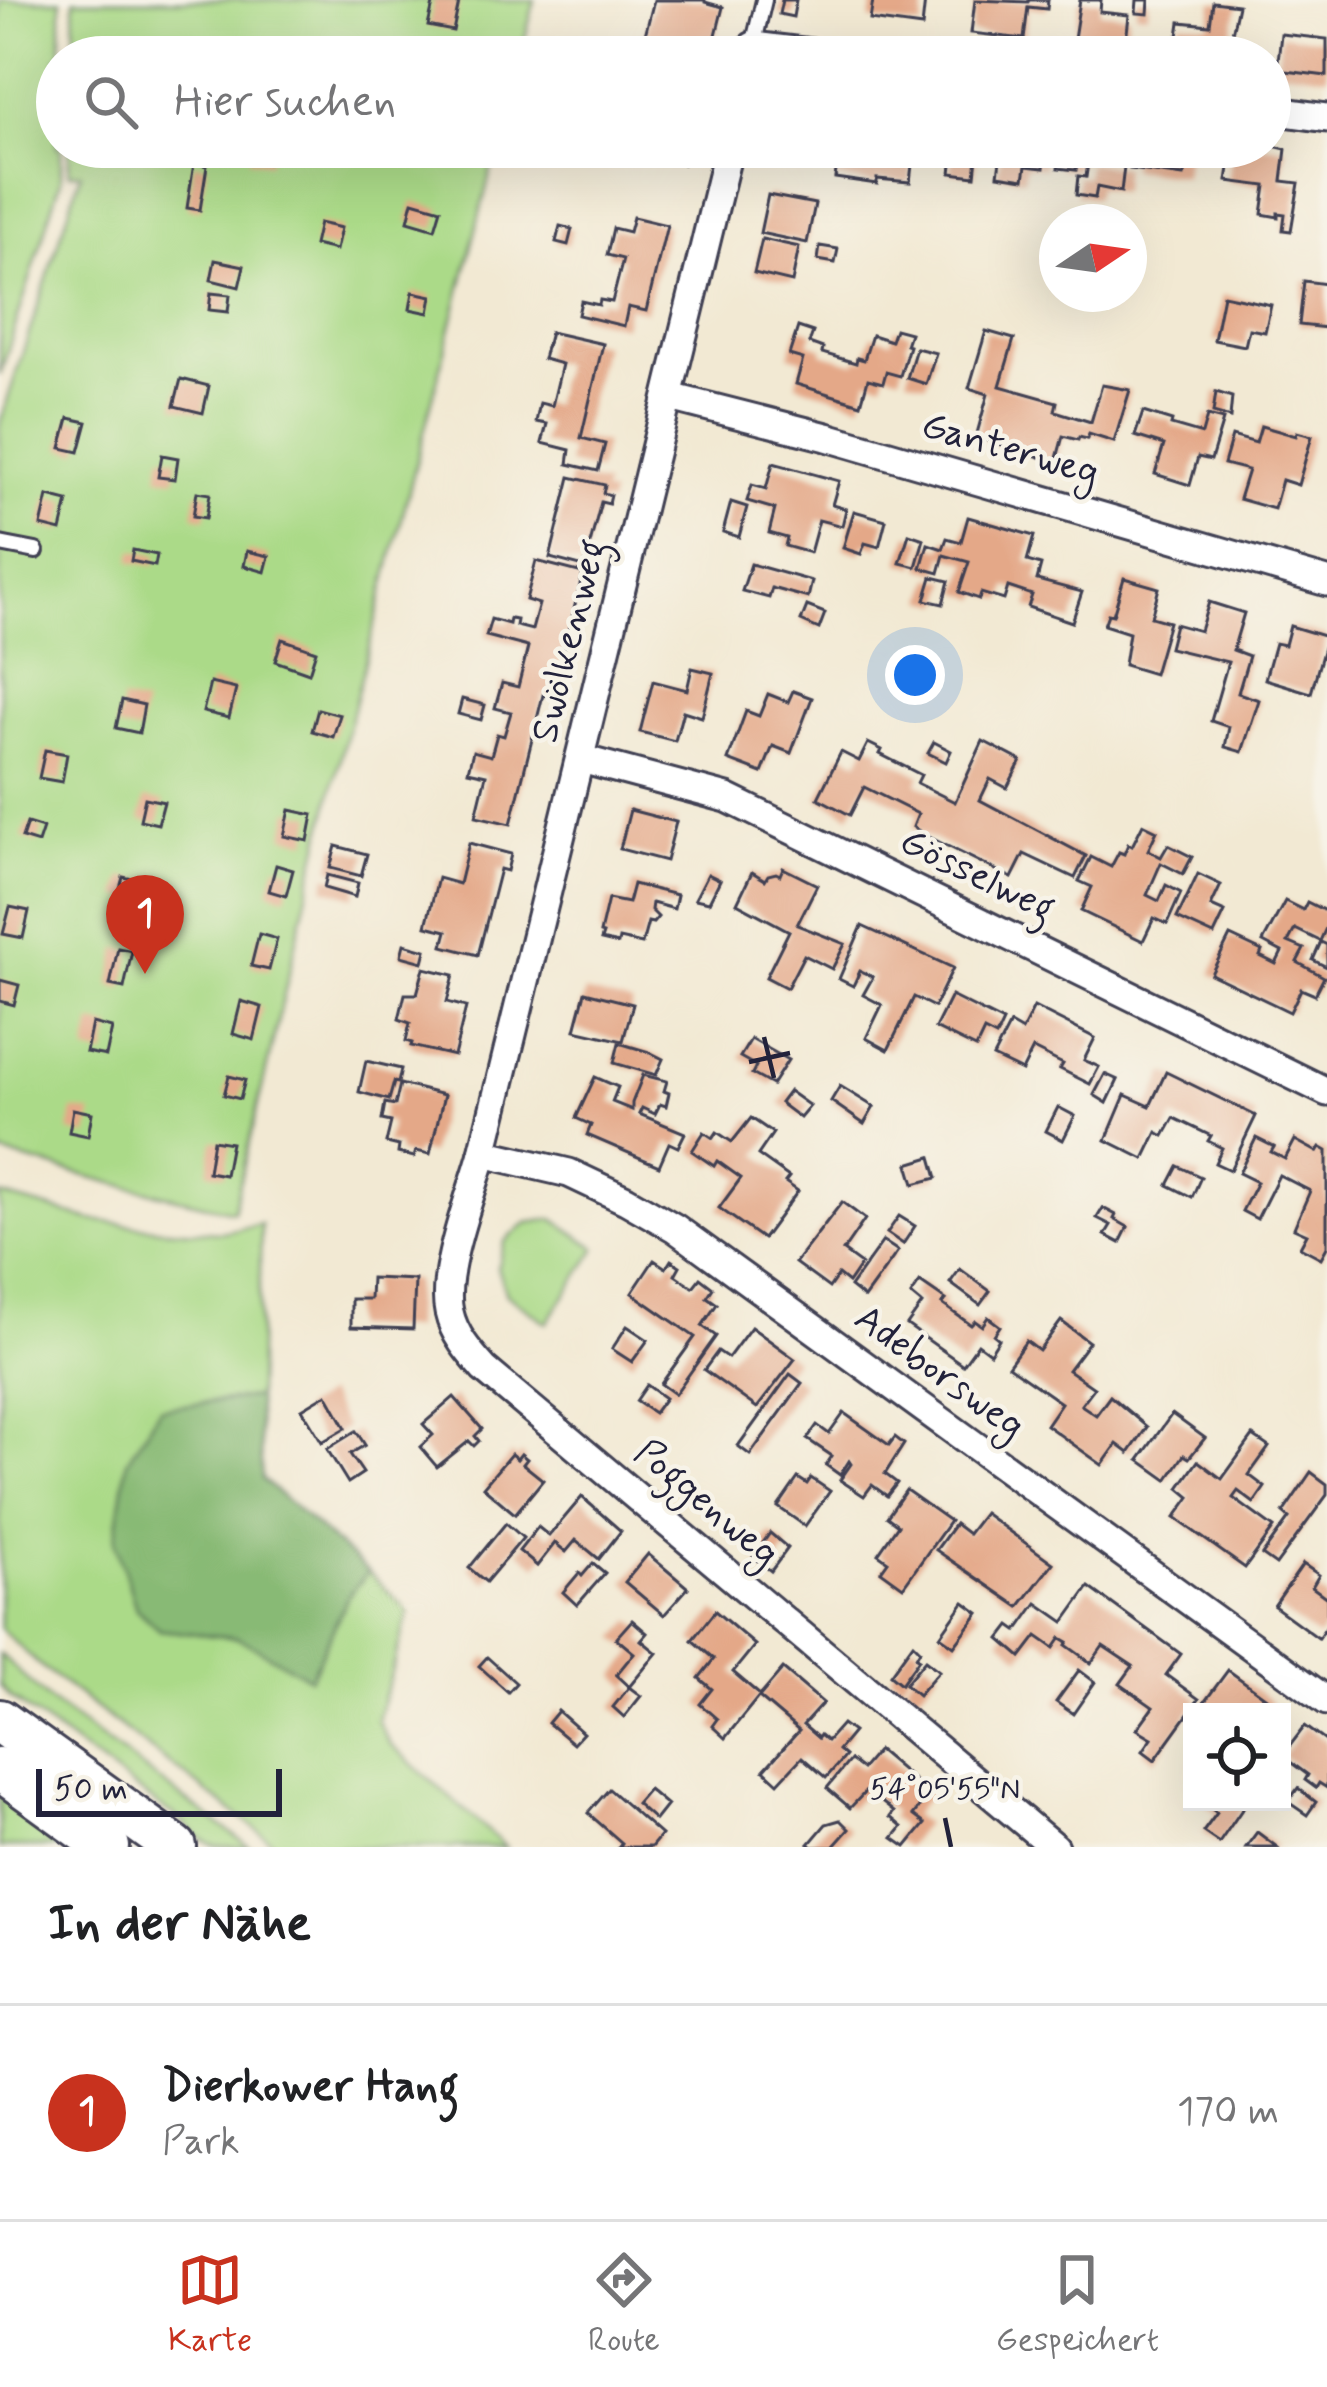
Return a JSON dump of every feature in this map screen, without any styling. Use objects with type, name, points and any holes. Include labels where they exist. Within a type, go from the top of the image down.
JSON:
[{"type":"main road","points":[[0,1721],[175,1847]]},
{"type":"main road","points":[[0,1769],[108,1847]]},
{"type":"street","points":[[1291,113],[1327,118]]},
{"type":"street","name":"Swölkenweg","points":[[483,1153],[725,168]]},
{"type":"street","name":"Ganterweg","points":[[670,397],[827,437],[1327,582]]},
{"type":"street","name":"Gösselweg","points":[[581,759],[727,798],[1327,1092]]},
{"type":"street","name":"Adeborsweg","points":[[483,1153],[569,1173],[675,1228],[1327,1701]]},
{"type":"street","name":"Poggenweg","points":[[483,1153],[449,1274],[448,1311],[461,1342],[484,1369],[1054,1847]]},
{"type":"lane","points":[[756,36],[764,0]]},
{"type":"lane","points":[[0,544],[36,551]]},
{"type":"green space","points":[[0,0],[61,0],[61,36],[36,36],[36,168],[61,168],[61,180],[0,375]]},
{"type":"green space","points":[[74,0],[535,0],[526,36],[75,36]]},
{"type":"green space","points":[[69,168],[492,168],[331,795],[233,1211],[0,1153],[0,423],[81,173],[69,173]]},
{"type":"green space","points":[[0,1195],[91,1220],[162,1229],[221,1232],[261,1224],[257,1397],[160,1408],[160,1630],[239,1638],[310,1678],[348,1596],[368,1572],[409,1612],[377,1720],[389,1743],[506,1847],[279,1847],[38,1664],[0,1628]]},
{"type":"green space","points":[[553,1219],[597,1248],[547,1323],[506,1294],[497,1268],[505,1241],[527,1223]]},
{"type":"green space","points":[[257,1397],[262,1479],[368,1572],[348,1596],[310,1678],[239,1638],[160,1630],[136,1609],[115,1540],[127,1461],[160,1408]]},
{"type":"green space","points":[[0,1654],[50,1701],[250,1847],[218,1847],[204,1840],[10,1697],[0,1685]]},
{"type":"green space","points":[[0,1769],[108,1847],[0,1847]]},
{"type":"building","points":[[434,0],[459,2],[453,31],[428,26]]},
{"type":"building","points":[[654,0],[705,0],[723,7],[716,36],[645,35]]},
{"type":"building","points":[[782,0],[796,0],[793,17],[779,14]]},
{"type":"building","points":[[873,0],[925,0],[922,27],[870,20]]},
{"type":"building","points":[[975,0],[1048,0],[1047,9],[1028,7],[1024,36],[971,33]]},
{"type":"building","points":[[1080,0],[1101,0],[1100,12],[1129,15],[1127,36],[1074,36]]},
{"type":"building","points":[[1137,0],[1149,0],[1148,14],[1136,13]]},
{"type":"building","points":[[1213,2],[1238,5],[1231,36],[1178,36],[1180,22],[1210,25]]},
{"type":"building","points":[[1281,34],[1327,39],[1327,76],[1291,72],[1291,36]]},
{"type":"building","points":[[193,168],[207,168],[200,210],[187,208]]},
{"type":"building","points":[[836,168],[912,168],[910,182],[877,179],[877,184],[835,178]]},
{"type":"building","points":[[952,168],[976,168],[975,176],[951,173]]},
{"type":"building","points":[[999,168],[1026,168],[1024,179],[998,175]]},
{"type":"building","points":[[1087,168],[1124,168],[1121,192],[1097,187],[1095,198],[1076,195],[1078,176],[1086,177]]},
{"type":"building","points":[[1130,168],[1185,168],[1184,176]]},
{"type":"building","points":[[1229,168],[1284,168],[1282,181],[1299,183],[1291,231],[1283,230],[1285,214],[1262,214],[1266,186],[1227,181]]},
{"type":"building","points":[[768,195],[815,204],[807,243],[760,233]]},
{"type":"building","points":[[413,201],[441,209],[435,229],[408,221]]},
{"type":"building","points":[[633,217],[667,225],[646,311],[628,307],[624,326],[578,315],[581,301],[612,302],[623,259],[607,255],[613,228],[629,232]]},
{"type":"building","points":[[319,223],[341,228],[336,250],[314,245]]},
{"type":"building","points":[[560,226],[572,229],[568,245],[556,242]]},
{"type":"building","points":[[762,239],[799,247],[792,282],[754,273]]},
{"type":"building","points":[[820,246],[838,249],[835,263],[818,260]]},
{"type":"building","points":[[215,260],[244,266],[239,287],[211,280]]},
{"type":"building","points":[[1304,281],[1327,284],[1327,328],[1299,325]]},
{"type":"building","points":[[413,292],[432,296],[429,313],[410,309]]},
{"type":"building","points":[[211,293],[230,295],[228,312],[209,310]]},
{"type":"building","points":[[1223,295],[1271,305],[1265,332],[1249,329],[1245,346],[1214,340]]},
{"type":"building","points":[[798,327],[813,332],[809,343],[823,348],[822,353],[856,363],[857,358],[864,360],[872,335],[891,341],[895,329],[910,333],[900,376],[886,372],[883,383],[868,379],[861,404],[796,384],[803,359],[789,355]]},
{"type":"building","points":[[986,331],[1014,339],[1000,386],[1057,402],[1055,411],[1091,422],[1102,385],[1130,390],[1114,442],[1089,434],[1078,440],[1063,436],[1056,462],[976,437],[988,394],[969,388]]},
{"type":"building","points":[[550,332],[603,344],[581,438],[605,444],[598,471],[568,464],[570,450],[542,443],[547,424],[536,422],[540,403],[552,406],[562,364],[543,359]]},
{"type":"building","points":[[916,348],[936,353],[926,384],[907,378]]},
{"type":"building","points":[[181,379],[209,386],[203,413],[174,406]]},
{"type":"building","points":[[1216,392],[1232,397],[1230,418],[1213,413]]},
{"type":"building","points":[[1143,412],[1202,434],[1207,416],[1223,420],[1211,460],[1198,457],[1190,485],[1155,474],[1164,445],[1135,436]]},
{"type":"building","points":[[69,418],[87,422],[79,452],[61,448]]},
{"type":"building","points":[[1261,426],[1312,436],[1298,485],[1282,480],[1274,509],[1239,499],[1248,470],[1224,464],[1232,436],[1256,443]]},
{"type":"building","points":[[162,455],[178,458],[175,479],[158,477]]},
{"type":"building","points":[[773,463],[839,481],[832,505],[846,509],[842,526],[819,520],[810,553],[785,546],[787,538],[769,533],[775,509],[747,501],[752,485],[766,489]]},
{"type":"building","points":[[570,477],[605,485],[603,493],[611,495],[609,504],[601,502],[584,567],[550,558]]},
{"type":"building","points":[[197,492],[210,494],[206,518],[193,516]]},
{"type":"building","points":[[48,496],[68,501],[61,531],[41,526]]},
{"type":"building","points":[[731,502],[747,507],[739,537],[723,532]]},
{"type":"building","points":[[854,511],[886,520],[879,547],[865,543],[861,554],[843,548]]},
{"type":"building","points":[[968,517],[1034,536],[1027,561],[1041,565],[1037,580],[1082,592],[1072,622],[1028,607],[1032,595],[1008,587],[1004,600],[959,592],[969,562],[944,555],[939,573],[921,568],[928,544],[943,549],[947,538],[961,542]]},
{"type":"building","points":[[909,534],[924,539],[916,567],[900,563]]},
{"type":"building","points":[[133,550],[157,555],[155,566],[131,561]]},
{"type":"building","points":[[247,551],[269,556],[265,572],[244,566]]},
{"type":"building","points":[[536,561],[583,573],[552,697],[543,695],[511,824],[476,816],[486,775],[468,771],[473,751],[491,756],[497,734],[504,736],[511,712],[495,708],[502,683],[518,687],[528,647],[486,636],[491,619],[509,624],[510,619],[517,620],[516,626],[532,630],[539,604],[526,600]]},
{"type":"building","points":[[751,564],[812,581],[808,598],[772,588],[769,598],[742,591]]},
{"type":"building","points":[[932,577],[949,581],[943,604],[925,600]]},
{"type":"building","points":[[1124,578],[1159,588],[1151,617],[1169,622],[1154,674],[1124,665],[1129,633],[1104,625],[1108,614],[1113,615]]},
{"type":"building","points":[[1209,602],[1244,613],[1233,650],[1249,656],[1238,693],[1259,700],[1242,752],[1225,747],[1229,727],[1211,721],[1228,662],[1169,648],[1175,624],[1200,631]]},
{"type":"building","points":[[807,606],[825,613],[819,629],[801,621]]},
{"type":"building","points":[[1290,626],[1327,637],[1311,693],[1265,679],[1275,643],[1285,645]]},
{"type":"building","points":[[282,639],[316,651],[309,673],[275,661]]},
{"type":"building","points":[[692,668],[713,673],[702,717],[683,711],[675,741],[640,732],[653,681],[687,690]]},
{"type":"building","points":[[210,683],[236,689],[229,718],[203,712]]},
{"type":"building","points":[[793,691],[812,698],[791,753],[773,746],[762,773],[728,760],[746,711],[759,716],[768,694],[788,702]]},
{"type":"building","points":[[462,699],[485,705],[481,720],[458,714]]},
{"type":"building","points":[[122,700],[144,705],[139,733],[116,728]]},
{"type":"building","points":[[318,709],[340,715],[333,737],[312,731]]},
{"type":"building","points":[[983,741],[1021,761],[1007,788],[990,779],[980,800],[1086,856],[1075,878],[1024,854],[1012,878],[925,835],[913,827],[918,814],[864,787],[850,815],[818,798],[841,752],[859,761],[868,743],[921,775],[917,783],[955,802]]},
{"type":"building","points":[[934,742],[951,751],[946,762],[928,753]]},
{"type":"building","points":[[45,750],[67,754],[62,782],[39,778]]},
{"type":"building","points":[[145,798],[164,802],[158,824],[140,820]]},
{"type":"building","points":[[290,810],[313,815],[308,841],[284,836]]},
{"type":"building","points":[[630,810],[676,822],[666,861],[620,849]]},
{"type":"building","points":[[27,823],[43,828],[38,843],[22,838]]},
{"type":"building","points":[[1143,824],[1157,831],[1148,850],[1161,857],[1168,845],[1192,857],[1183,874],[1161,863],[1147,895],[1159,901],[1166,885],[1181,893],[1167,924],[1154,918],[1143,941],[1081,911],[1092,887],[1079,881],[1091,857],[1111,867],[1119,852],[1124,854],[1128,844],[1132,846]]},
{"type":"building","points":[[469,843],[511,854],[507,871],[500,869],[478,955],[443,946],[447,931],[426,926],[438,878],[459,884]]},
{"type":"building","points":[[336,846],[367,854],[361,876],[330,868]]},
{"type":"building","points":[[276,865],[293,870],[286,896],[269,891]]},
{"type":"building","points":[[783,868],[817,885],[797,925],[845,944],[832,969],[804,955],[787,988],[766,977],[789,931],[737,903],[752,872],[765,880],[768,875],[780,875]]},
{"type":"building","points":[[708,874],[720,880],[709,902],[695,899]]},
{"type":"building","points":[[1198,874],[1221,885],[1211,906],[1225,912],[1214,935],[1177,918]]},
{"type":"building","points":[[327,875],[358,883],[355,897],[324,888]]},
{"type":"building","points":[[123,877],[147,882],[143,902],[118,896]]},
{"type":"building","points":[[633,884],[677,895],[674,909],[652,903],[651,910],[658,917],[648,922],[642,944],[601,940],[608,899],[628,903]]},
{"type":"building","points":[[1285,901],[1303,910],[1307,902],[1327,912],[1320,941],[1295,929],[1288,942],[1304,949],[1297,962],[1324,977],[1315,995],[1301,989],[1290,1012],[1211,974],[1230,936],[1262,951],[1260,956],[1276,964],[1282,952],[1263,942]]},
{"type":"building","points":[[10,907],[29,911],[23,938],[3,934]]},
{"type":"building","points":[[862,926],[953,968],[934,1007],[914,997],[888,1050],[866,1038],[882,1005],[863,995],[873,977],[860,971],[853,986],[839,979]]},
{"type":"building","points":[[259,934],[277,939],[269,970],[251,966]]},
{"type":"building","points":[[1321,942],[1327,945],[1327,967],[1313,960]]},
{"type":"building","points":[[404,944],[426,950],[423,962],[401,956]]},
{"type":"building","points":[[118,948],[132,951],[124,988],[110,985]]},
{"type":"building","points":[[424,968],[454,975],[447,1002],[466,1007],[454,1056],[406,1041],[410,1023],[399,1019],[405,994],[417,994]]},
{"type":"building","points":[[0,980],[19,985],[14,1005],[0,1001]]},
{"type":"building","points":[[585,992],[633,1004],[623,1041],[575,1030]]},
{"type":"building","points":[[951,996],[1003,1022],[996,1037],[984,1031],[976,1048],[935,1028]]},
{"type":"building","points":[[241,1001],[262,1007],[254,1040],[233,1034]]},
{"type":"building","points":[[1034,1007],[1095,1038],[1084,1060],[1099,1067],[1090,1084],[1033,1049],[1022,1071],[993,1057],[1010,1024],[1022,1031]]},
{"type":"building","points":[[92,1023],[112,1028],[106,1056],[86,1052]]},
{"type":"building","points":[[751,1039],[788,1060],[772,1085],[752,1074],[756,1066],[740,1057]]},
{"type":"building","points":[[619,1043],[663,1059],[656,1075],[614,1063]]},
{"type":"building","points":[[366,1061],[401,1069],[389,1100],[359,1092]]},
{"type":"building","points":[[1166,1072],[1256,1116],[1230,1170],[1215,1163],[1222,1148],[1208,1141],[1211,1136],[1174,1118],[1164,1136],[1157,1132],[1144,1159],[1106,1140],[1125,1095],[1150,1106]]},
{"type":"building","points":[[1105,1074],[1118,1080],[1107,1103],[1094,1095]]},
{"type":"building","points":[[643,1075],[667,1081],[664,1091],[669,1093],[666,1106],[660,1104],[655,1114],[642,1108],[639,1114],[685,1133],[678,1147],[669,1143],[659,1166],[587,1135],[591,1125],[576,1118],[595,1077],[618,1087],[612,1102],[632,1110]]},
{"type":"building","points":[[229,1076],[245,1080],[240,1099],[224,1095]]},
{"type":"building","points":[[400,1084],[444,1095],[430,1154],[398,1153],[399,1146],[386,1143],[391,1122],[382,1120],[385,1103],[395,1105]]},
{"type":"building","points":[[840,1086],[874,1107],[864,1124],[831,1101]]},
{"type":"building","points":[[789,1091],[810,1106],[800,1118],[780,1103]]},
{"type":"building","points":[[1058,1107],[1075,1116],[1063,1140],[1046,1131]]},
{"type":"building","points":[[73,1109],[92,1113],[88,1136],[69,1132]]},
{"type":"building","points":[[751,1118],[773,1133],[758,1155],[789,1177],[785,1182],[798,1191],[763,1239],[719,1208],[741,1178],[692,1151],[704,1132],[713,1138],[717,1132],[732,1142]]},
{"type":"building","points":[[1256,1138],[1285,1159],[1295,1140],[1317,1152],[1320,1147],[1327,1151],[1327,1247],[1321,1258],[1300,1247],[1307,1234],[1294,1228],[1310,1191],[1279,1175],[1257,1219],[1242,1211],[1257,1182],[1239,1173]]},
{"type":"building","points":[[213,1140],[231,1143],[225,1175],[208,1172]]},
{"type":"building","points":[[931,1157],[937,1178],[914,1184],[908,1164]]},
{"type":"building","points":[[1178,1166],[1201,1177],[1192,1197],[1168,1185]]},
{"type":"building","points":[[842,1202],[865,1219],[843,1251],[861,1264],[848,1283],[838,1275],[829,1288],[795,1263]]},
{"type":"building","points":[[1103,1208],[1128,1227],[1120,1243],[1105,1235],[1111,1225],[1097,1218]]},
{"type":"building","points":[[899,1216],[915,1226],[903,1244],[887,1233]]},
{"type":"building","points":[[883,1241],[898,1251],[864,1298],[850,1287]]},
{"type":"building","points":[[654,1260],[666,1268],[671,1260],[680,1266],[675,1275],[693,1287],[700,1278],[713,1288],[707,1297],[717,1304],[702,1326],[716,1336],[675,1394],[661,1384],[695,1337],[632,1293]]},
{"type":"building","points":[[960,1269],[990,1291],[980,1305],[950,1283]]},
{"type":"building","points":[[371,1278],[415,1280],[413,1329],[351,1327],[351,1299],[370,1299]]},
{"type":"building","points":[[920,1282],[971,1325],[975,1321],[982,1326],[988,1317],[1000,1326],[990,1353],[978,1344],[963,1365],[907,1325],[922,1304],[911,1295]]},
{"type":"building","points":[[1061,1321],[1089,1342],[1068,1370],[1094,1388],[1081,1405],[1096,1415],[1110,1396],[1147,1427],[1129,1453],[1117,1444],[1102,1465],[1046,1425],[1061,1403],[1008,1366],[1026,1341],[1039,1351]]},
{"type":"building","points":[[627,1326],[648,1340],[632,1362],[612,1349]]},
{"type":"building","points":[[751,1327],[795,1359],[757,1408],[704,1370],[718,1351],[728,1358]]},
{"type":"building","points":[[790,1374],[802,1383],[750,1455],[738,1446]]},
{"type":"building","points":[[647,1385],[665,1398],[654,1413],[636,1401]]},
{"type":"building","points":[[327,1394],[346,1428],[322,1442],[302,1409]]},
{"type":"building","points":[[454,1397],[482,1429],[474,1446],[469,1441],[437,1467],[420,1447],[433,1435],[423,1424]]},
{"type":"building","points":[[844,1413],[889,1445],[895,1437],[904,1444],[885,1474],[897,1483],[887,1496],[872,1485],[864,1496],[840,1480],[849,1461],[840,1475],[826,1465],[832,1456],[807,1439],[817,1425],[829,1434]]},
{"type":"building","points":[[1172,1414],[1205,1438],[1189,1458],[1184,1455],[1167,1480],[1139,1460]]},
{"type":"building","points":[[356,1431],[365,1445],[350,1454],[363,1473],[348,1483],[327,1449]]},
{"type":"building","points":[[1253,1436],[1269,1447],[1249,1475],[1265,1487],[1254,1503],[1238,1491],[1233,1498],[1274,1528],[1245,1568],[1175,1518],[1190,1497],[1179,1488],[1198,1461],[1222,1479]]},
{"type":"building","points":[[511,1454],[517,1459],[521,1454],[527,1459],[523,1464],[543,1480],[515,1514],[483,1487]]},
{"type":"building","points":[[1311,1472],[1327,1484],[1327,1495],[1276,1565],[1262,1555],[1289,1518],[1283,1513]]},
{"type":"building","points":[[798,1478],[807,1484],[811,1478],[830,1491],[805,1526],[778,1507]]},
{"type":"building","points":[[906,1490],[950,1521],[903,1587],[881,1571],[888,1561],[878,1554],[898,1525],[887,1517]]},
{"type":"building","points":[[582,1497],[621,1531],[599,1559],[576,1540],[566,1552],[555,1543],[537,1566],[519,1551],[538,1527],[549,1536]]},
{"type":"building","points":[[984,1513],[1053,1563],[1019,1607],[936,1550],[955,1524],[968,1534]]},
{"type":"building","points":[[506,1523],[523,1538],[486,1582],[469,1568]]},
{"type":"building","points":[[770,1533],[788,1548],[771,1571],[753,1557]]},
{"type":"building","points":[[648,1554],[688,1588],[664,1615],[625,1582]]},
{"type":"building","points":[[593,1563],[605,1573],[577,1605],[563,1592]]},
{"type":"building","points":[[1303,1564],[1319,1575],[1312,1587],[1327,1598],[1327,1625],[1318,1638],[1274,1606]]},
{"type":"building","points":[[1089,1587],[1181,1654],[1166,1675],[1199,1699],[1183,1703],[1183,1721],[1155,1760],[1143,1751],[1152,1738],[1137,1729],[1153,1707],[1120,1684],[1133,1666],[1103,1646],[1091,1663],[1061,1638],[1054,1648],[1037,1636],[1021,1657],[1000,1639],[1010,1626],[1017,1631],[1037,1603],[1064,1622]]},
{"type":"building","points":[[964,1602],[979,1613],[954,1646],[940,1636]]},
{"type":"building","points":[[715,1611],[755,1645],[733,1672],[760,1695],[725,1738],[712,1726],[717,1719],[700,1704],[712,1689],[699,1678],[714,1659],[692,1640]]},
{"type":"building","points":[[632,1620],[647,1633],[641,1640],[657,1653],[629,1687],[616,1675],[634,1653],[616,1638]]},
{"type":"building","points":[[913,1643],[920,1650],[919,1659],[901,1684],[890,1675]]},
{"type":"building","points":[[487,1657],[516,1683],[508,1692],[479,1666]]},
{"type":"building","points":[[925,1660],[939,1671],[918,1695],[905,1684]]},
{"type":"building","points":[[783,1669],[823,1703],[803,1725],[827,1741],[842,1724],[853,1732],[838,1750],[845,1756],[826,1778],[802,1757],[778,1783],[764,1770],[799,1731],[759,1697]]},
{"type":"building","points":[[1079,1670],[1095,1682],[1073,1714],[1056,1702]]},
{"type":"building","points":[[1228,1670],[1272,1702],[1271,1703],[1204,1703]]},
{"type":"building","points":[[629,1687],[641,1696],[624,1717],[613,1707]]},
{"type":"building","points":[[558,1711],[583,1733],[573,1744],[548,1723]]},
{"type":"building","points":[[1305,1726],[1327,1742],[1327,1788],[1319,1783],[1316,1788],[1305,1780],[1308,1775],[1291,1763],[1291,1744]]},
{"type":"building","points":[[878,1750],[930,1794],[913,1815],[925,1824],[906,1847],[893,1838],[902,1827],[890,1817],[894,1812],[867,1790],[850,1808],[827,1788],[850,1760],[862,1769]]},
{"type":"building","points":[[1298,1788],[1316,1802],[1307,1815],[1291,1804]]},
{"type":"building","points":[[609,1789],[661,1835],[651,1847],[619,1847],[622,1843],[588,1813]]},
{"type":"building","points":[[648,1789],[667,1805],[655,1820],[636,1803]]},
{"type":"building","points":[[1241,1811],[1219,1843],[1203,1832],[1217,1813]]},
{"type":"building","points":[[840,1820],[849,1829],[833,1847],[809,1844],[826,1824]]},
{"type":"building","points":[[1257,1832],[1277,1847],[1246,1847]]},
{"type":"place","name":"Dierkower Hang","points":[[145,974]]}]
